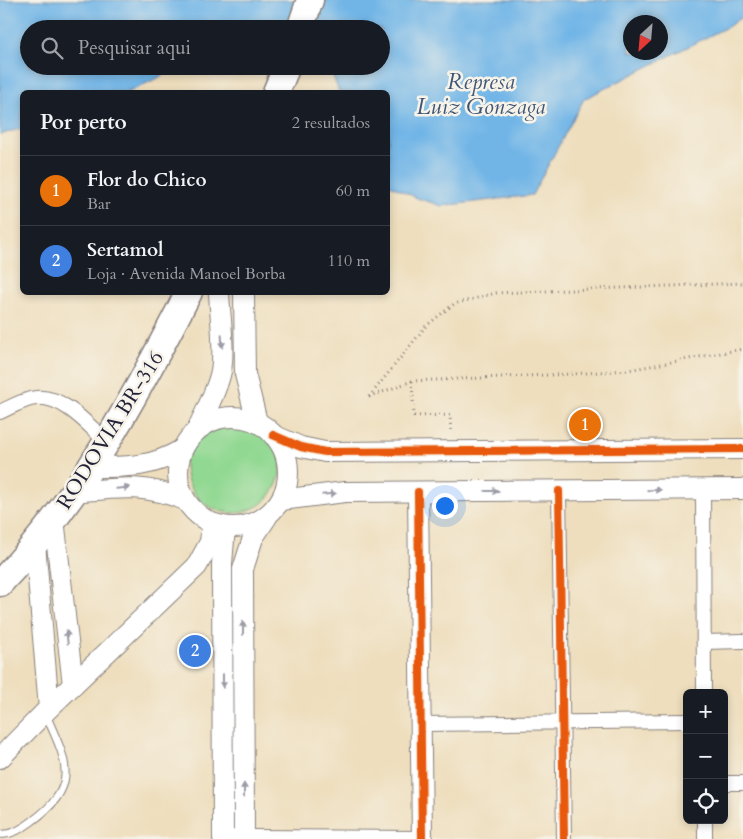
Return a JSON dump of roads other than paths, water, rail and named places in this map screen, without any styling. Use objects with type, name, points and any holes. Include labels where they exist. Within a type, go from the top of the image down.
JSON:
[{"type":"highway","points":[[303,20],[310,0]]},
{"type":"highway","points":[[277,90],[283,75]]},
{"type":"highway","name":"RODOVIA BR-316","points":[[0,583],[36,543],[92,467],[152,363],[187,295]]},
{"type":"street","points":[[219,295],[221,370],[216,389],[198,428],[188,438],[181,450],[177,476],[185,500],[201,518],[218,525],[249,525],[276,506],[345,492],[743,490]]},
{"type":"street","points":[[244,295],[245,374],[257,422]]},
{"type":"street","points":[[0,412],[34,398],[46,397],[58,401],[107,442]]},
{"type":"street","points":[[198,428],[221,418],[245,418],[257,422],[273,434],[301,447],[325,452],[743,448]]},
{"type":"street","points":[[244,838],[243,569],[253,538],[286,489],[288,466],[283,449],[273,434]]},
{"type":"street","points":[[92,467],[126,467],[157,463],[181,450]]},
{"type":"street","points":[[74,492],[131,487],[163,491],[185,500]]},
{"type":"street","points":[[703,490],[704,689]]},
{"type":"street","points":[[559,491],[564,839]]},
{"type":"street","points":[[218,525],[222,564],[223,838],[422,839],[418,492]]},
{"type":"street","points":[[54,519],[73,685]]},
{"type":"street","points":[[0,758],[47,710],[197,566],[218,525]]},
{"type":"street","points":[[36,543],[47,710]]},
{"type":"street","points":[[704,642],[743,642]]},
{"type":"street","points":[[420,724],[683,721]]},
{"type":"street","points":[[728,783],[743,783]]},
{"type":"street","points":[[705,824],[706,839]]},
{"type":"lane","points":[[0,834],[21,829],[38,817],[61,794],[65,773],[65,757],[47,710]]},
{"type":"water","name":"Represa Luiz Gonzaga","points":[[0,0],[743,0],[743,16],[729,26],[668,57],[668,15],[623,15],[623,60],[661,60],[584,99],[532,195],[442,206],[417,198],[390,185],[390,90],[338,90],[333,75],[390,75],[390,20],[20,20],[20,75],[164,75],[133,90],[20,90],[20,129],[0,135]]},
{"type":"place","name":"Flor do Chico","points":[[585,425]]},
{"type":"place","name":"Sertamol","points":[[195,651]]}]
